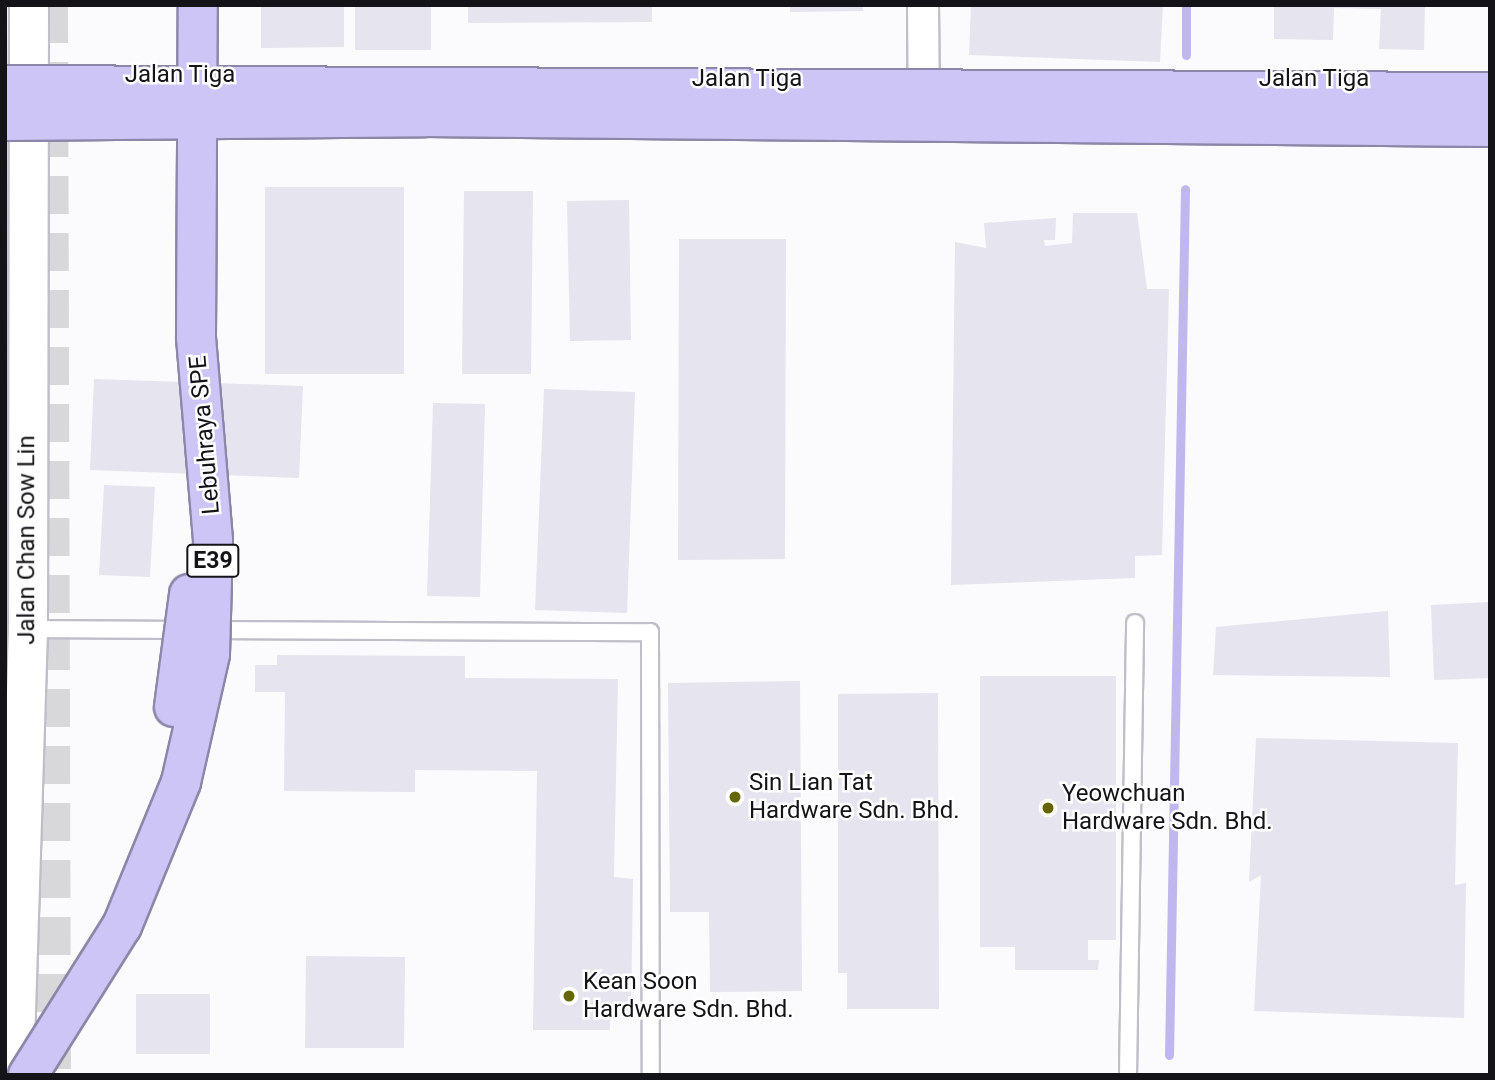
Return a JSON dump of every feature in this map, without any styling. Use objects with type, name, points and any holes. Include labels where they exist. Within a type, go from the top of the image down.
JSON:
[{"type":"highway","name":"Lebuhraya SPE","points":[[5,1073],[22,1058],[105,920],[164,772],[193,549],[176,340],[175,5]]},
{"type":"highway","name":"Lebuhraya SPE","points":[[28,1075],[122,926],[181,782],[210,654],[214,540],[196,337],[198,5]]},
{"type":"highway","points":[[13,78],[1490,92]]},
{"type":"highway","points":[[12,129],[426,117],[1490,127]]},
{"type":"street","points":[[923,5],[925,140]]},
{"type":"street","name":"Jalan Chan Sow Lin","points":[[14,1075],[15,831],[28,629],[12,129],[13,78],[21,9]]},
{"type":"street","name":"Jalan Tiga","points":[[13,78],[1490,79]]},
{"type":"street","points":[[12,129],[925,140],[1235,136],[1490,139]]},
{"type":"lane","points":[[1128,1075],[1135,623]]},
{"type":"lane","points":[[28,629],[650,632],[651,1075]]},
{"type":"building","points":[[261,5],[344,5],[344,47],[261,48]]},
{"type":"building","points":[[355,5],[431,5],[431,50],[355,50]]},
{"type":"building","points":[[468,5],[652,5],[652,22],[468,23]]},
{"type":"building","points":[[790,5],[863,5],[863,11],[790,12]]},
{"type":"building","points":[[971,5],[1163,5],[1160,62],[969,55]]},
{"type":"building","points":[[1274,5],[1425,5],[1424,50],[1379,49],[1381,9],[1334,8],[1333,40],[1274,39]]},
{"type":"building","points":[[265,187],[404,187],[404,374],[265,374]]},
{"type":"building","points":[[464,191],[533,191],[531,374],[462,374]]},
{"type":"building","points":[[629,200],[631,340],[570,341],[567,201]]},
{"type":"building","points":[[1073,213],[1137,213],[1147,289],[1169,289],[1162,555],[1135,556],[1135,578],[951,585],[955,242],[986,248],[984,223],[1056,218],[1055,240],[1044,240],[1045,246],[1072,243]]},
{"type":"building","points":[[679,239],[786,239],[785,559],[678,560]]},
{"type":"building","points":[[94,379],[303,386],[299,478],[90,470]]},
{"type":"building","points":[[544,389],[635,392],[627,613],[535,610]]},
{"type":"building","points":[[433,403],[485,404],[480,597],[427,596]]},
{"type":"building","points":[[104,485],[155,487],[150,577],[99,575]]},
{"type":"building","points":[[1490,602],[1490,678],[1434,680],[1431,605]]},
{"type":"building","points":[[1388,611],[1390,677],[1213,675],[1216,627]]},
{"type":"building","points":[[277,655],[465,656],[465,678],[618,679],[614,877],[633,879],[631,1011],[610,1011],[610,1030],[533,1030],[537,771],[415,770],[415,792],[284,791],[285,692],[255,692],[255,665],[277,665]]},
{"type":"building","name":"Yeowchuan Hardware Sdn. Bhd.","points":[[980,676],[1116,676],[1116,940],[1088,940],[1088,960],[1099,960],[1098,970],[1015,970],[1015,947],[980,947]]},
{"type":"building","name":"Sin Lian Tat Hardware Sdn. Bhd.","points":[[800,681],[802,991],[710,992],[709,912],[670,912],[668,683]]},
{"type":"building","points":[[938,693],[939,1009],[847,1009],[847,973],[838,973],[838,694]]},
{"type":"building","points":[[1256,738],[1458,743],[1455,885],[1466,883],[1464,1018],[1254,1011],[1261,875],[1249,882]]},
{"type":"building","points":[[306,956],[405,957],[404,1048],[305,1048]]},
{"type":"building","points":[[136,994],[210,994],[210,1054],[136,1054]]},
{"type":"waterway","points":[[1186,5],[1186,55]]},
{"type":"waterway","points":[[1169,1055],[1185,189]]},
{"type":"tunnel","points":[[49,5],[52,1075]]},
{"type":"place","name":"Sin Lian Tat Hardware Sdn. Bhd.","points":[[735,797]]},
{"type":"place","name":"Yeowchuan Hardware Sdn. Bhd.","points":[[1048,808]]},
{"type":"place","name":"Kean Soon Hardware Sdn. Bhd.","points":[[569,996]]}]
